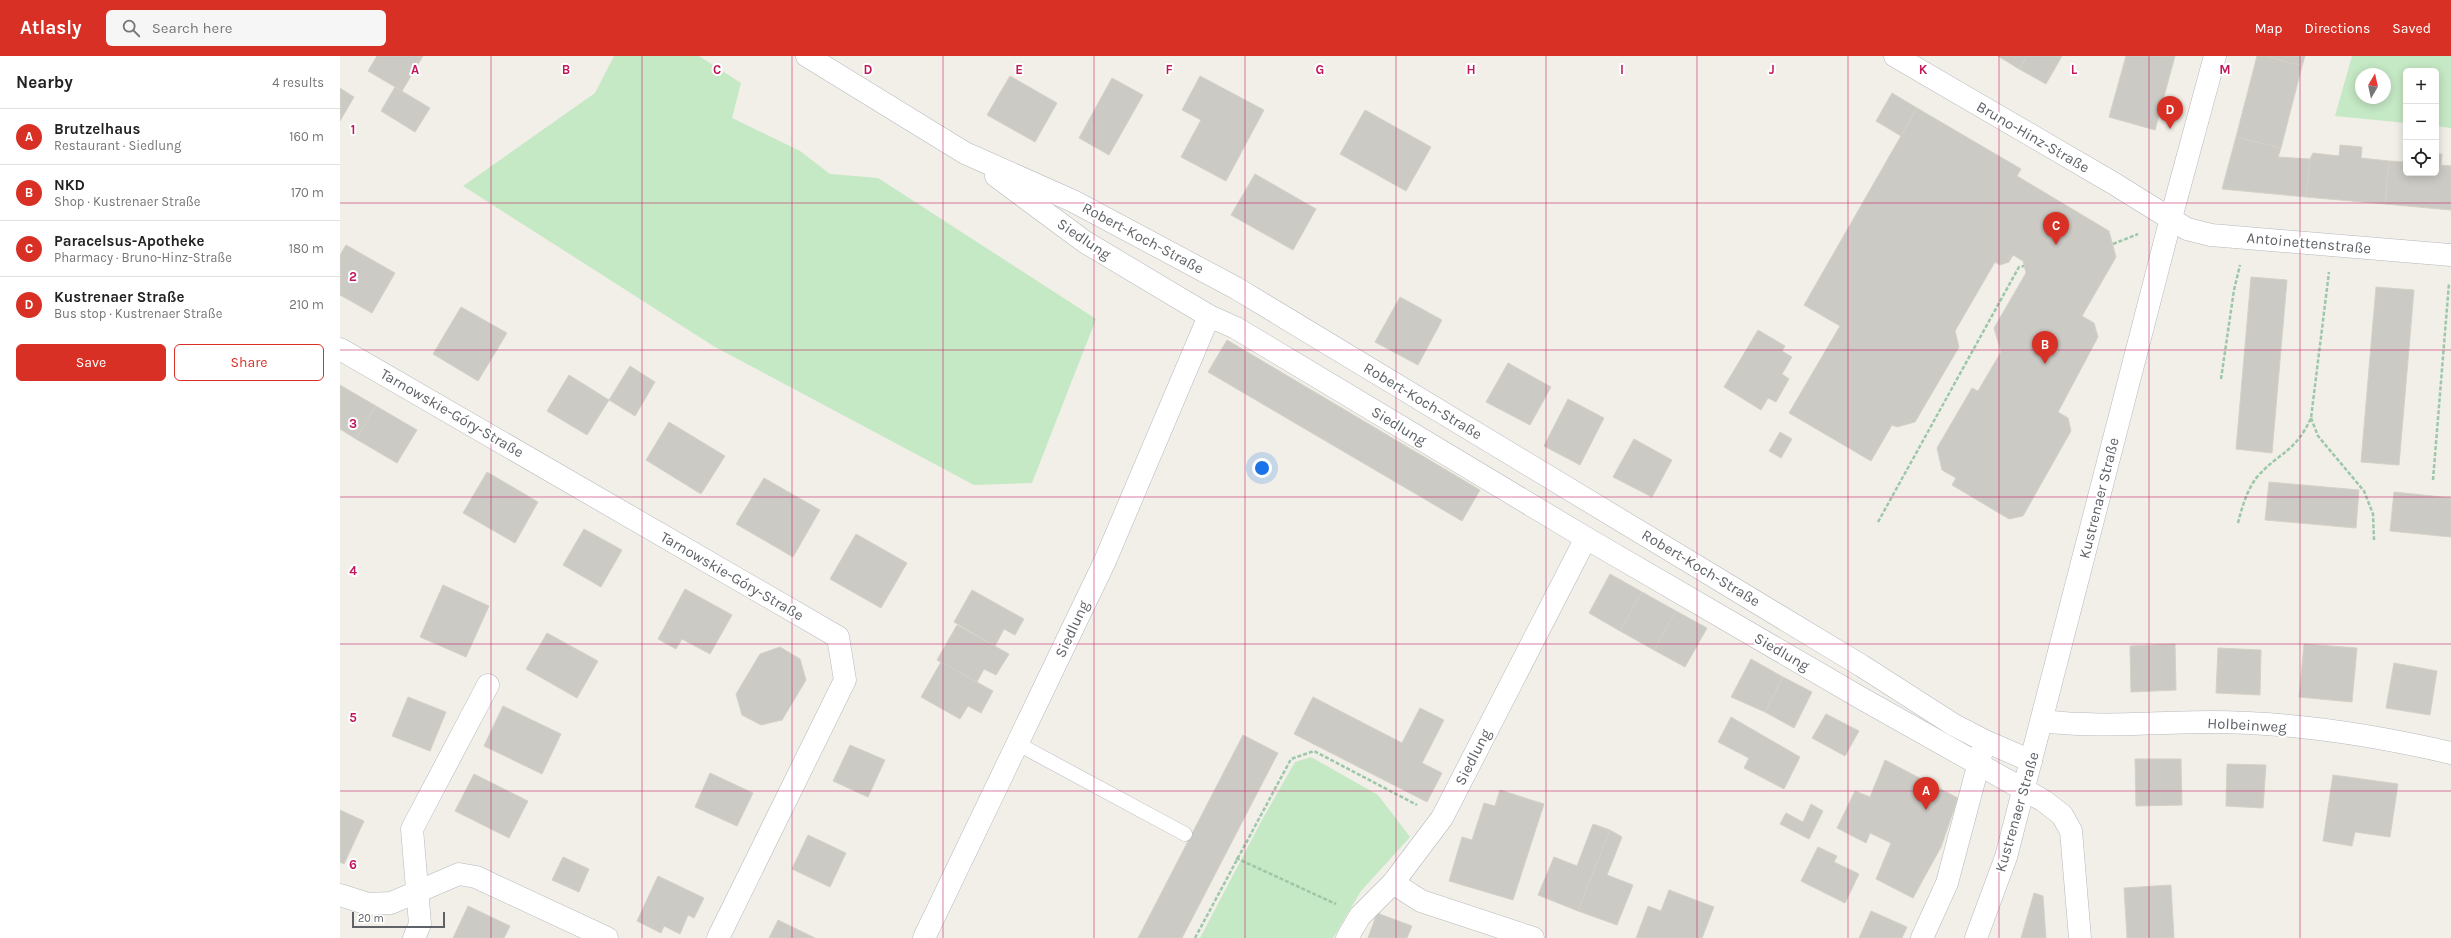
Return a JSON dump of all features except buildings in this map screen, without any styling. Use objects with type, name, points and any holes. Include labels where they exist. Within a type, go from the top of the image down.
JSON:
[{"type":"street","name":"Robert-Koch-Straße","points":[[807,56],[965,153],[1073,200],[1236,288],[1862,666],[1910,698],[1984,742],[2031,761]]},
{"type":"street","name":"Bruno-Hinz-Straße","points":[[1895,56],[2171,218]]},
{"type":"street","name":"Kustrenaer Straße","points":[[1976,938],[2006,857],[2171,218],[2215,56]]},
{"type":"street","name":"Siedlung","points":[[965,153],[1085,242],[1209,316],[1236,328],[1586,538],[1898,719],[2024,790],[2062,815],[2072,831],[2080,938]]},
{"type":"street","name":"Antoinettenstraße","points":[[2171,218],[2187,229],[2211,234],[2332,246],[2451,255]]},
{"type":"street","name":"Siedlung","points":[[924,938],[1105,561],[1209,316]]},
{"type":"street","name":"Tarnowskie-Góry-Straße","points":[[340,349],[838,637],[845,680],[718,938]]},
{"type":"street","name":"Siedlung","points":[[1347,938],[1360,916],[1393,883],[1442,818],[1586,538]]},
{"type":"street","points":[[414,938],[420,924],[412,829],[488,685]]},
{"type":"street","points":[[1898,719],[1910,698]]},
{"type":"street","name":"Holbeinweg","points":[[2042,721],[2076,725],[2212,722],[2284,726],[2410,744],[2451,753]]},
{"type":"street","points":[[1922,938],[1948,883],[1984,742]]},
{"type":"street","points":[[340,895],[368,904],[391,902],[418,893],[459,874],[476,877],[607,938]]},
{"type":"street","points":[[1393,883],[1421,902],[1533,938]]},
{"type":"lane","points":[[1018,744],[1185,834]]},
{"type":"path","points":[[2221,379],[2234,290],[2247,238]]},
{"type":"path","points":[[2238,523],[2245,499],[2257,478],[2290,450],[2303,436],[2311,418],[2332,246]]},
{"type":"path","points":[[1878,522],[2019,267],[2024,266]]},
{"type":"path","points":[[2433,480],[2450,280]]},
{"type":"path","points":[[2311,418],[2318,436],[2364,491],[2373,514],[2374,540]]},
{"type":"path","points":[[1195,938],[1236,858],[1291,759],[1314,751],[1442,818]]},
{"type":"path","points":[[1236,858],[1360,916]]},
{"type":"green space","points":[[614,56],[699,56],[741,83],[732,118],[800,151],[830,174],[878,178],[1096,319],[1032,483],[974,485],[715,347],[463,186],[595,93]]},
{"type":"green space","points":[[2352,56],[2451,56],[2451,128],[2439,126],[2439,68],[2403,68],[2403,123],[2335,116]]},
{"type":"green space","points":[[1311,757],[1378,795],[1410,837],[1361,891],[1333,938],[1200,938],[1263,818],[1295,762]]},
{"type":"place","name":"Kustrenaer Straße","points":[[2170,129]]},
{"type":"place","name":"Paracelsus-Apotheke","points":[[2056,245]]},
{"type":"place","name":"NKD","points":[[2045,364]]},
{"type":"place","name":"Brutzelhaus","points":[[1926,810]]}]
